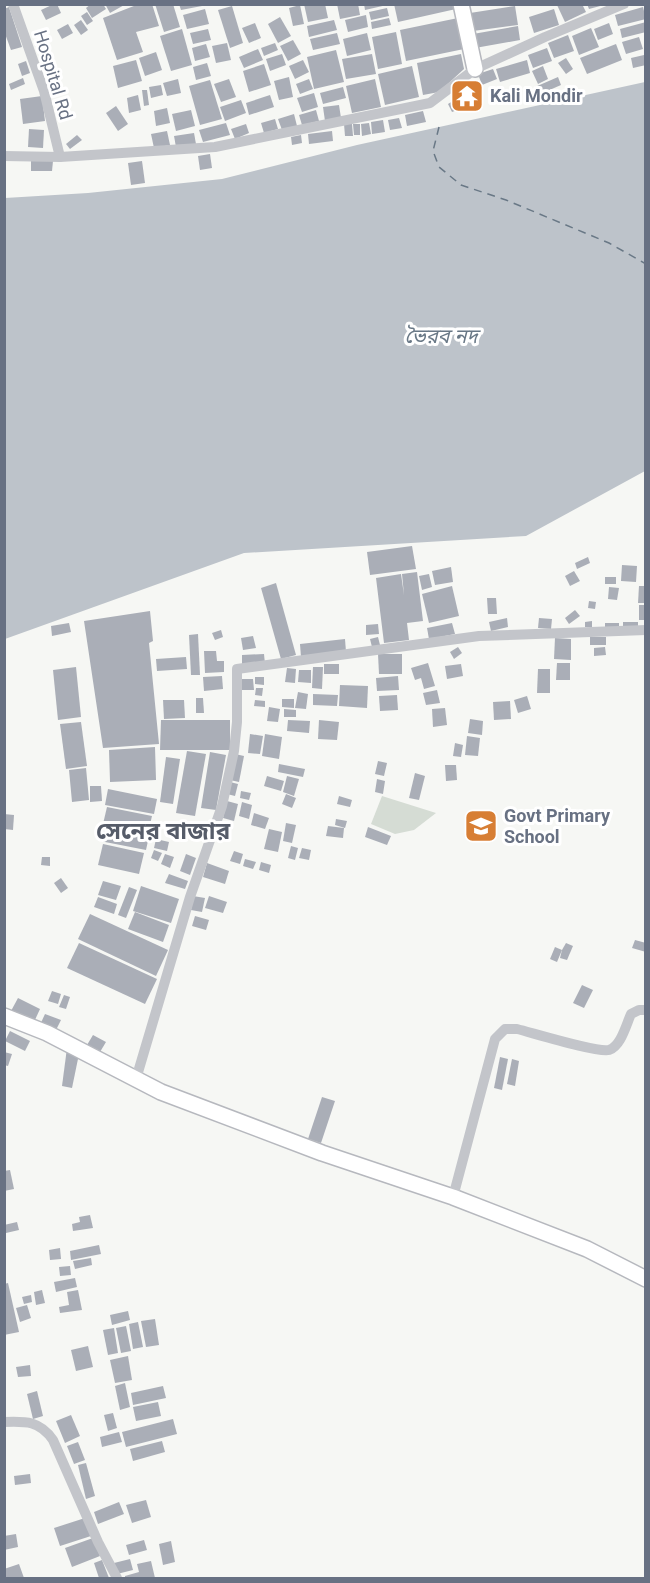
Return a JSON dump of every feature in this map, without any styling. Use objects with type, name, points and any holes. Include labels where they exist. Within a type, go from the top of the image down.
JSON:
[{"type":"main road","points":[[461,4],[475,69]]},
{"type":"main road","points":[[4,1016],[47,1033],[161,1092],[322,1153],[453,1197],[587,1249],[645,1279]]},
{"type":"street","name":"Hospital Rd","points":[[13,4],[44,91],[60,157]]},
{"type":"street","points":[[4,156],[60,157],[214,147],[430,103],[475,69],[624,4]]},
{"type":"street","points":[[136,1079],[190,897],[222,807],[234,751],[237,722],[237,669],[479,636],[645,630]]},
{"type":"street","points":[[453,1197],[495,1039],[505,1029],[517,1029],[594,1049],[609,1050],[618,1044],[631,1014],[645,1010]]},
{"type":"street","points":[[4,1422],[39,1425],[54,1440],[98,1542],[117,1578]]},
{"type":"shaded area","points":[[382,796],[436,813],[414,830],[395,834],[371,824]]},
{"type":"water","name":"ভৈরব নদ","points":[[645,82],[645,471],[526,536],[244,553],[5,639],[5,198],[88,193],[222,179],[357,145]]},
{"type":"building","points":[[57,4],[61,13],[46,20],[41,10]]},
{"type":"building","points":[[91,4],[103,4],[106,9],[92,18],[86,8]]},
{"type":"building","points":[[105,4],[126,4],[110,13]]},
{"type":"building","points":[[139,4],[152,4],[159,26],[136,32],[143,52],[117,60],[103,18]]},
{"type":"building","points":[[155,4],[173,4],[180,27],[164,32]]},
{"type":"building","points":[[179,4],[201,4],[202,6],[181,10]]},
{"type":"building","points":[[304,4],[325,4],[328,18],[308,22]]},
{"type":"building","points":[[337,4],[358,4],[360,15],[340,19]]},
{"type":"building","points":[[364,4],[386,4],[387,5],[365,10]]},
{"type":"building","points":[[394,4],[455,4],[456,9],[398,22]]},
{"type":"building","points":[[582,4],[586,12],[565,22],[557,5]]},
{"type":"building","points":[[587,4],[604,4],[604,5],[589,9]]},
{"type":"building","points":[[300,5],[304,24],[293,26],[289,8]]},
{"type":"building","points":[[232,6],[243,43],[230,48],[218,10]]},
{"type":"building","points":[[515,6],[518,25],[473,31],[470,13]]},
{"type":"building","points":[[9,7],[22,47],[11,50],[4,31],[4,9]]},
{"type":"building","points":[[643,7],[646,19],[618,26],[615,15]]},
{"type":"building","points":[[387,8],[389,16],[371,20],[369,12]]},
{"type":"building","points":[[205,9],[209,24],[187,29],[183,15]]},
{"type":"building","points":[[554,9],[559,25],[534,33],[529,17]]},
{"type":"building","points":[[87,12],[93,21],[87,25],[81,16]]},
{"type":"building","points":[[366,15],[368,27],[348,32],[345,20]]},
{"type":"building","points":[[280,17],[291,36],[278,43],[268,24]]},
{"type":"building","points":[[389,18],[391,25],[372,29],[371,22]]},
{"type":"building","points":[[458,18],[464,49],[406,61],[400,30]]},
{"type":"building","points":[[81,20],[88,30],[81,35],[74,25]]},
{"type":"building","points":[[334,20],[337,30],[309,37],[307,26]]},
{"type":"building","points":[[646,22],[646,32],[622,38],[620,29]]},
{"type":"building","points":[[255,23],[261,38],[249,43],[242,28]]},
{"type":"building","points":[[609,23],[613,34],[598,40],[594,29]]},
{"type":"building","points":[[68,24],[73,33],[62,39],[57,30]]},
{"type":"building","points":[[518,26],[520,40],[475,48],[473,34]]},
{"type":"building","points":[[591,28],[599,47],[579,55],[572,36]]},
{"type":"building","points":[[182,29],[192,65],[171,71],[160,36]]},
{"type":"building","points":[[208,29],[211,40],[193,44],[190,33]]},
{"type":"building","points":[[396,32],[402,64],[378,69],[372,37]]},
{"type":"building","points":[[337,33],[340,44],[313,50],[310,39]]},
{"type":"building","points":[[367,33],[371,50],[347,56],[343,39]]},
{"type":"building","points":[[568,35],[574,51],[554,58],[548,43]]},
{"type":"building","points":[[639,37],[643,49],[626,54],[622,42]]},
{"type":"building","points":[[293,40],[301,54],[288,61],[280,46]]},
{"type":"building","points":[[227,43],[231,60],[216,63],[212,46]]},
{"type":"building","points":[[275,43],[278,50],[264,56],[261,48]]},
{"type":"building","points":[[206,44],[210,57],[195,61],[192,48]]},
{"type":"building","points":[[616,44],[622,60],[587,74],[580,58]]},
{"type":"building","points":[[547,48],[552,61],[533,68],[528,55]]},
{"type":"building","points":[[258,49],[263,60],[244,68],[239,57]]},
{"type":"building","points":[[336,50],[344,82],[314,89],[307,57]]},
{"type":"building","points":[[156,52],[162,70],[145,76],[139,58]]},
{"type":"building","points":[[282,54],[286,65],[270,71],[266,59]]},
{"type":"building","points":[[372,54],[376,74],[346,79],[342,59]]},
{"type":"building","points":[[461,54],[464,69],[439,92],[423,95],[417,63]]},
{"type":"building","points":[[644,55],[646,65],[633,68],[631,58]]},
{"type":"building","points":[[566,58],[573,69],[566,74],[558,63]]},
{"type":"building","points":[[136,60],[142,81],[118,88],[113,66]]},
{"type":"building","points":[[303,60],[309,72],[295,79],[289,66]]},
{"type":"building","points":[[527,60],[530,73],[500,82],[496,69]]},
{"type":"building","points":[[26,61],[30,73],[22,76],[18,64]]},
{"type":"building","points":[[207,63],[211,76],[196,80],[193,67]]},
{"type":"building","points":[[264,64],[271,85],[249,92],[243,71]]},
{"type":"building","points":[[412,66],[419,97],[385,105],[378,74]]},
{"type":"building","points":[[543,66],[548,79],[538,84],[532,71]]},
{"type":"building","points":[[493,69],[497,79],[482,85],[478,74]]},
{"type":"building","points":[[289,77],[293,97],[279,100],[274,81]]},
{"type":"building","points":[[558,77],[561,85],[538,95],[535,87]]},
{"type":"building","points":[[23,78],[25,84],[11,90],[9,84]]},
{"type":"building","points":[[178,79],[181,93],[167,96],[163,83]]},
{"type":"building","points":[[229,79],[236,97],[221,102],[214,84]]},
{"type":"building","points":[[309,79],[313,89],[300,94],[296,84]]},
{"type":"building","points":[[375,79],[381,107],[352,113],[346,86]]},
{"type":"building","points":[[210,80],[222,119],[200,125],[189,86]]},
{"type":"building","points":[[161,85],[163,95],[151,98],[149,87]]},
{"type":"building","points":[[343,87],[346,98],[323,104],[320,93]]},
{"type":"building","points":[[142,90],[147,90],[149,105],[144,106]]},
{"type":"building","name":"Kali Mondir","points":[[471,90],[478,102],[452,112],[448,104]]},
{"type":"building","points":[[314,93],[318,107],[302,112],[297,98]]},
{"type":"building","points":[[138,95],[141,110],[129,113],[127,98]]},
{"type":"building","points":[[270,95],[274,107],[249,115],[246,103]]},
{"type":"building","points":[[42,96],[45,121],[23,124],[20,99]]},
{"type":"building","points":[[241,100],[246,113],[225,121],[220,107]]},
{"type":"building","points":[[339,105],[341,118],[325,121],[323,107]]},
{"type":"building","points":[[116,106],[128,124],[118,131],[106,113]]},
{"type":"building","points":[[167,108],[170,123],[156,126],[154,111]]},
{"type":"building","points":[[191,110],[195,126],[176,131],[172,114]]},
{"type":"building","points":[[316,110],[319,121],[302,125],[299,115]]},
{"type":"building","points":[[423,111],[426,122],[407,126],[405,115]]},
{"type":"building","points":[[294,114],[297,126],[282,130],[278,119]]},
{"type":"building","points":[[399,118],[402,128],[390,130],[388,120]]},
{"type":"building","points":[[275,119],[278,129],[264,133],[261,123]]},
{"type":"building","points":[[383,120],[385,132],[372,134],[371,122]]},
{"type":"building","points":[[226,123],[230,135],[203,142],[199,130]]},
{"type":"building","points":[[369,123],[371,134],[362,136],[361,124]]},
{"type":"building","points":[[246,124],[249,133],[235,139],[231,129]]},
{"type":"building","points":[[344,124],[352,124],[353,136],[345,136]]},
{"type":"building","points":[[353,124],[360,124],[360,135],[354,135]]},
{"type":"building","points":[[29,129],[44,130],[43,148],[28,147]]},
{"type":"building","points":[[167,131],[170,145],[154,148],[151,134]]},
{"type":"building","points":[[332,131],[333,141],[309,144],[308,134]]},
{"type":"building","points":[[194,133],[196,144],[176,147],[174,136]]},
{"type":"building","points":[[77,135],[82,140],[70,149],[66,144]]},
{"type":"building","points":[[301,135],[302,143],[292,145],[291,137]]},
{"type":"building","points":[[210,154],[212,168],[200,170],[198,156]]},
{"type":"building","points":[[31,161],[53,161],[52,171],[31,171]]},
{"type":"building","points":[[142,161],[145,183],[131,185],[128,163]]},
{"type":"building","points":[[412,546],[416,569],[370,575],[367,552]]},
{"type":"building","points":[[588,557],[590,563],[577,569],[575,563]]},
{"type":"building","points":[[622,565],[637,566],[636,582],[621,581]]},
{"type":"building","points":[[451,567],[453,582],[435,585],[432,571]]},
{"type":"building","points":[[574,571],[580,581],[570,586],[565,576]]},
{"type":"building","points":[[417,572],[423,621],[407,623],[409,640],[384,643],[376,578],[401,574],[404,595],[402,574]]},
{"type":"building","points":[[429,574],[432,587],[422,590],[419,576]]},
{"type":"building","points":[[605,577],[616,577],[616,584],[605,584]]},
{"type":"building","points":[[276,583],[296,655],[281,659],[261,588]]},
{"type":"building","points":[[452,586],[459,616],[429,623],[422,594]]},
{"type":"building","points":[[639,586],[646,586],[646,603],[638,603]]},
{"type":"building","points":[[609,587],[619,588],[617,600],[608,599]]},
{"type":"building","points":[[487,598],[496,598],[497,614],[488,614]]},
{"type":"building","points":[[589,601],[596,602],[595,609],[588,608]]},
{"type":"building","points":[[639,605],[646,605],[646,620],[639,620]]},
{"type":"building","points":[[575,610],[580,616],[569,624],[565,618]]},
{"type":"building","points":[[150,611],[153,641],[149,643],[159,744],[103,748],[84,621]]},
{"type":"building","points":[[507,618],[508,627],[491,631],[489,622]]},
{"type":"building","points":[[539,618],[552,619],[551,629],[538,628]]},
{"type":"building","points":[[592,621],[592,627],[585,627],[585,622]]},
{"type":"building","points":[[623,622],[638,622],[638,628],[623,628]]},
{"type":"building","points":[[69,623],[71,632],[52,636],[51,626]]},
{"type":"building","points":[[452,623],[455,634],[429,639],[427,628]]},
{"type":"building","points":[[605,623],[619,623],[619,629],[605,629]]},
{"type":"building","points":[[378,624],[379,634],[366,635],[366,625]]},
{"type":"building","points":[[221,630],[223,637],[215,640],[212,633]]},
{"type":"building","points":[[198,634],[200,675],[191,675],[189,635]]},
{"type":"building","points":[[253,636],[256,648],[243,650],[241,638]]},
{"type":"building","points":[[378,637],[380,645],[372,647],[370,639]]},
{"type":"building","points":[[590,637],[606,637],[606,645],[590,645]]},
{"type":"building","points":[[555,638],[571,639],[571,660],[554,659]]},
{"type":"building","points":[[345,639],[346,652],[301,657],[300,644]]},
{"type":"building","points":[[458,647],[462,653],[454,659],[450,652]]},
{"type":"building","points":[[605,647],[606,655],[594,656],[594,648]]},
{"type":"building","points":[[204,651],[216,651],[217,661],[224,661],[224,672],[205,673]]},
{"type":"building","points":[[264,654],[265,664],[242,665],[242,655]]},
{"type":"building","points":[[378,654],[402,654],[402,674],[379,674]]},
{"type":"building","points":[[186,657],[187,669],[157,671],[156,659]]},
{"type":"building","points":[[428,663],[435,686],[424,689],[421,678],[415,680],[411,668]]},
{"type":"building","points":[[557,663],[570,663],[570,680],[556,680]]},
{"type":"building","points":[[324,664],[339,664],[339,674],[324,674]]},
{"type":"building","points":[[461,664],[463,676],[447,679],[445,666]]},
{"type":"building","points":[[76,667],[81,717],[58,720],[53,670]]},
{"type":"building","points":[[313,667],[323,667],[322,689],[312,688]]},
{"type":"building","points":[[287,668],[296,669],[295,683],[285,682]]},
{"type":"building","points":[[538,669],[550,669],[550,693],[537,693]]},
{"type":"building","points":[[299,670],[311,670],[311,683],[298,682]]},
{"type":"building","points":[[222,676],[223,689],[204,691],[203,677]]},
{"type":"building","points":[[398,676],[399,690],[377,691],[376,678]]},
{"type":"building","points":[[255,677],[264,677],[264,685],[255,684]]},
{"type":"building","points":[[241,679],[253,679],[254,690],[241,690]]},
{"type":"building","points":[[340,685],[368,686],[367,708],[339,706]]},
{"type":"building","points":[[256,688],[263,688],[262,696],[255,695]]},
{"type":"building","points":[[437,690],[440,703],[426,705],[423,693]]},
{"type":"building","points":[[298,692],[308,694],[306,709],[295,708]]},
{"type":"building","points":[[313,694],[338,695],[337,706],[313,705]]},
{"type":"building","points":[[397,695],[398,710],[380,711],[379,696]]},
{"type":"building","points":[[527,696],[531,709],[518,713],[514,700]]},
{"type":"building","points":[[196,698],[203,698],[204,713],[196,713]]},
{"type":"building","points":[[282,699],[294,699],[294,708],[282,707]]},
{"type":"building","points":[[163,700],[184,700],[185,718],[164,719]]},
{"type":"building","points":[[255,700],[265,701],[265,707],[254,706]]},
{"type":"building","points":[[510,701],[511,719],[494,720],[493,702]]},
{"type":"building","points":[[269,707],[280,709],[278,722],[267,721]]},
{"type":"building","points":[[445,708],[447,725],[433,727],[432,709]]},
{"type":"building","points":[[284,709],[296,710],[296,717],[284,717]]},
{"type":"building","points":[[470,719],[483,721],[482,735],[468,733]]},
{"type":"building","points":[[161,720],[230,720],[230,750],[160,750]]},
{"type":"building","points":[[288,720],[310,721],[309,733],[287,731]]},
{"type":"building","points":[[319,720],[339,722],[337,740],[318,739]]},
{"type":"building","points":[[81,722],[87,766],[66,769],[60,724]]},
{"type":"building","points":[[250,734],[263,736],[260,754],[248,753]]},
{"type":"building","points":[[265,734],[282,737],[279,759],[262,756]]},
{"type":"building","points":[[467,736],[480,738],[478,756],[465,755]]},
{"type":"building","points":[[455,743],[463,745],[461,757],[453,756]]},
{"type":"building","points":[[155,747],[156,780],[110,782],[109,750]]},
{"type":"building","points":[[187,751],[206,754],[195,816],[176,813]]},
{"type":"building","points":[[210,752],[226,755],[216,810],[201,808]]},
{"type":"building","points":[[235,754],[244,756],[239,782],[230,780]]},
{"type":"building","points":[[166,757],[180,759],[173,804],[160,802]]},
{"type":"building","points":[[378,761],[387,763],[384,776],[375,774]]},
{"type":"building","points":[[279,764],[305,769],[303,777],[278,772]]},
{"type":"building","points":[[445,765],[456,765],[457,780],[446,781]]},
{"type":"building","points":[[86,768],[89,800],[72,802],[69,770]]},
{"type":"building","points":[[415,773],[425,776],[419,800],[409,798]]},
{"type":"building","points":[[267,776],[284,781],[281,791],[264,786]]},
{"type":"building","points":[[287,776],[299,779],[294,796],[283,792]]},
{"type":"building","points":[[377,779],[385,781],[383,794],[375,792]]},
{"type":"building","points":[[230,782],[238,784],[235,796],[227,794]]},
{"type":"building","points":[[90,786],[101,786],[102,801],[90,802]]},
{"type":"building","points":[[108,789],[157,799],[154,814],[105,805]]},
{"type":"building","points":[[241,791],[251,793],[249,800],[240,798]]},
{"type":"building","points":[[286,794],[296,798],[292,808],[282,804]]},
{"type":"building","points":[[339,796],[352,800],[350,807],[337,804]]},
{"type":"building","points":[[227,801],[238,804],[234,821],[223,818]]},
{"type":"building","points":[[242,802],[252,805],[249,819],[239,816]]},
{"type":"building","points":[[107,807],[152,816],[148,833],[103,824]]},
{"type":"building","points":[[254,813],[269,818],[265,829],[251,825]]},
{"type":"building","points":[[4,814],[14,815],[13,830],[4,829]]},
{"type":"building","points":[[336,819],[347,821],[345,828],[335,825]]},
{"type":"building","points":[[286,823],[296,825],[292,843],[283,841]]},
{"type":"building","points":[[328,826],[344,828],[343,838],[326,836]]},
{"type":"building","points":[[103,827],[149,836],[146,850],[100,841]]},
{"type":"building","points":[[368,827],[391,836],[387,845],[365,837]]},
{"type":"building","points":[[269,829],[282,832],[278,852],[264,849]]},
{"type":"building","points":[[156,839],[169,842],[167,851],[154,848]]},
{"type":"building","points":[[103,844],[144,853],[139,874],[98,865]]},
{"type":"building","points":[[291,846],[298,848],[295,860],[288,858]]},
{"type":"building","points":[[302,848],[311,850],[309,860],[299,858]]},
{"type":"building","points":[[154,850],[162,853],[158,861],[151,858]]},
{"type":"building","points":[[234,851],[243,854],[240,864],[230,861]]},
{"type":"building","points":[[165,854],[174,857],[170,868],[161,864]]},
{"type":"building","points":[[186,854],[196,858],[190,875],[180,871]]},
{"type":"building","points":[[42,857],[50,857],[50,866],[41,865]]},
{"type":"building","points":[[245,859],[256,862],[253,869],[243,866]]},
{"type":"building","points":[[261,862],[271,865],[269,873],[259,870]]},
{"type":"building","points":[[207,863],[229,871],[225,884],[203,877]]},
{"type":"building","points":[[169,874],[188,881],[185,889],[165,883]]},
{"type":"building","points":[[61,878],[68,888],[61,893],[54,883]]},
{"type":"building","points":[[103,881],[121,886],[116,900],[98,895]]},
{"type":"building","points":[[141,886],[179,899],[171,923],[133,911]]},
{"type":"building","points":[[129,887],[137,890],[126,918],[118,915]]},
{"type":"building","points":[[193,896],[205,898],[202,912],[191,910]]},
{"type":"building","points":[[209,896],[227,902],[223,913],[205,908]]},
{"type":"building","points":[[98,897],[117,904],[114,914],[94,907]]},
{"type":"building","points":[[135,912],[169,925],[163,942],[128,929]]},
{"type":"building","points":[[90,914],[168,950],[156,976],[78,939]]},
{"type":"building","points":[[195,916],[209,920],[206,930],[192,926]]},
{"type":"building","points":[[635,940],[646,943],[646,952],[632,948]]},
{"type":"building","points":[[79,943],[157,979],[145,1004],[67,968]]},
{"type":"building","points":[[566,943],[573,946],[567,960],[560,958]]},
{"type":"building","points":[[555,947],[562,950],[557,962],[550,959]]},
{"type":"building","points":[[582,985],[593,990],[584,1008],[573,1003]]},
{"type":"building","points":[[52,991],[61,994],[58,1004],[48,1001]]},
{"type":"building","points":[[64,995],[70,997],[66,1009],[59,1007]]},
{"type":"building","points":[[18,998],[40,1009],[34,1022],[11,1011]]},
{"type":"building","points":[[45,1014],[61,1020],[54,1034],[39,1027]]},
{"type":"building","points":[[10,1031],[30,1041],[25,1051],[5,1041]]},
{"type":"building","points":[[93,1035],[106,1042],[100,1052],[87,1045]]},
{"type":"building","points":[[67,1048],[79,1054],[72,1088],[62,1086]]},
{"type":"building","points":[[4,1052],[12,1054],[8,1066],[4,1065]]},
{"type":"building","points":[[500,1057],[508,1059],[502,1090],[494,1088]]},
{"type":"building","points":[[512,1059],[519,1061],[515,1086],[507,1084]]},
{"type":"building","points":[[322,1097],[335,1101],[321,1143],[308,1139]]},
{"type":"building","points":[[10,1170],[14,1189],[4,1191],[4,1171]]},
{"type":"building","points":[[90,1215],[93,1228],[73,1231],[72,1224],[80,1222],[79,1217]]},
{"type":"building","points":[[17,1222],[19,1230],[6,1233],[4,1225]]},
{"type":"building","points":[[99,1245],[101,1254],[71,1260],[70,1251]]},
{"type":"building","points":[[60,1248],[61,1259],[50,1260],[49,1250]]},
{"type":"building","points":[[91,1258],[92,1265],[75,1269],[73,1261]]},
{"type":"building","points":[[70,1266],[71,1275],[60,1276],[59,1267]]},
{"type":"building","points":[[75,1278],[77,1287],[56,1292],[54,1282]]},
{"type":"building","points":[[8,1283],[19,1332],[4,1335],[4,1284]]},
{"type":"building","points":[[42,1290],[45,1303],[36,1305],[34,1292]]},
{"type":"building","points":[[78,1290],[82,1310],[60,1313],[59,1307],[69,1305],[67,1292]]},
{"type":"building","points":[[31,1295],[32,1302],[24,1304],[22,1297]]},
{"type":"building","points":[[27,1305],[31,1318],[20,1322],[16,1308]]},
{"type":"building","points":[[128,1311],[130,1320],[112,1325],[110,1315]]},
{"type":"building","points":[[155,1319],[159,1345],[146,1347],[141,1321]]},
{"type":"building","points":[[138,1322],[143,1347],[133,1349],[129,1324]]},
{"type":"building","points":[[126,1326],[131,1351],[121,1353],[116,1328]]},
{"type":"building","points":[[114,1328],[118,1353],[108,1355],[103,1330]]},
{"type":"building","points":[[88,1346],[93,1367],[76,1371],[71,1350]]},
{"type":"building","points":[[128,1356],[132,1380],[115,1383],[110,1360]]},
{"type":"building","points":[[30,1365],[31,1376],[18,1377],[16,1367]]},
{"type":"building","points":[[125,1383],[130,1407],[120,1410],[115,1386]]},
{"type":"building","points":[[163,1386],[166,1398],[133,1405],[131,1393]]},
{"type":"building","points":[[37,1391],[43,1416],[33,1419],[27,1394]]},
{"type":"building","points":[[158,1402],[161,1416],[136,1421],[133,1407]]},
{"type":"building","points":[[113,1413],[117,1428],[108,1431],[104,1415]]},
{"type":"building","points":[[71,1415],[80,1436],[65,1443],[56,1421]]},
{"type":"building","points":[[173,1419],[177,1434],[126,1447],[122,1432]]},
{"type":"building","points":[[119,1432],[122,1442],[102,1447],[100,1437]]},
{"type":"building","points":[[162,1441],[165,1452],[133,1461],[130,1449]]},
{"type":"building","points":[[78,1442],[85,1460],[74,1464],[67,1446]]},
{"type":"building","points":[[86,1463],[95,1496],[86,1499],[78,1465]]},
{"type":"building","points":[[30,1474],[31,1483],[15,1485],[14,1476]]},
{"type":"building","points":[[146,1500],[151,1517],[132,1523],[126,1505]]},
{"type":"building","points":[[119,1502],[124,1514],[98,1524],[94,1512]]},
{"type":"building","points":[[85,1518],[91,1536],[60,1546],[54,1528]]},
{"type":"building","points":[[16,1534],[18,1547],[4,1550],[4,1536]]},
{"type":"building","points":[[93,1538],[100,1556],[72,1567],[65,1548]]},
{"type":"building","points":[[144,1540],[147,1550],[129,1555],[126,1545]]},
{"type":"building","points":[[171,1541],[175,1562],[163,1565],[159,1544]]},
{"type":"building","points":[[130,1559],[133,1570],[117,1574],[114,1563]]},
{"type":"building","points":[[102,1560],[109,1578],[99,1578],[94,1563]]},
{"type":"building","points":[[151,1561],[155,1578],[125,1578],[125,1576],[139,1572],[137,1564]]},
{"type":"building","points":[[19,1564],[24,1578],[4,1578],[4,1569]]},
{"type":"ferry route","points":[[439,127],[433,151],[439,167],[461,185],[506,200],[609,243],[646,264]]},
{"type":"place","name":"Kali Mondir","points":[[467,96]]},
{"type":"place","name":"Govt Primary School","points":[[481,826]]},
{"type":"district","name":"সেনের বাজার","points":[[163,831]]}]
